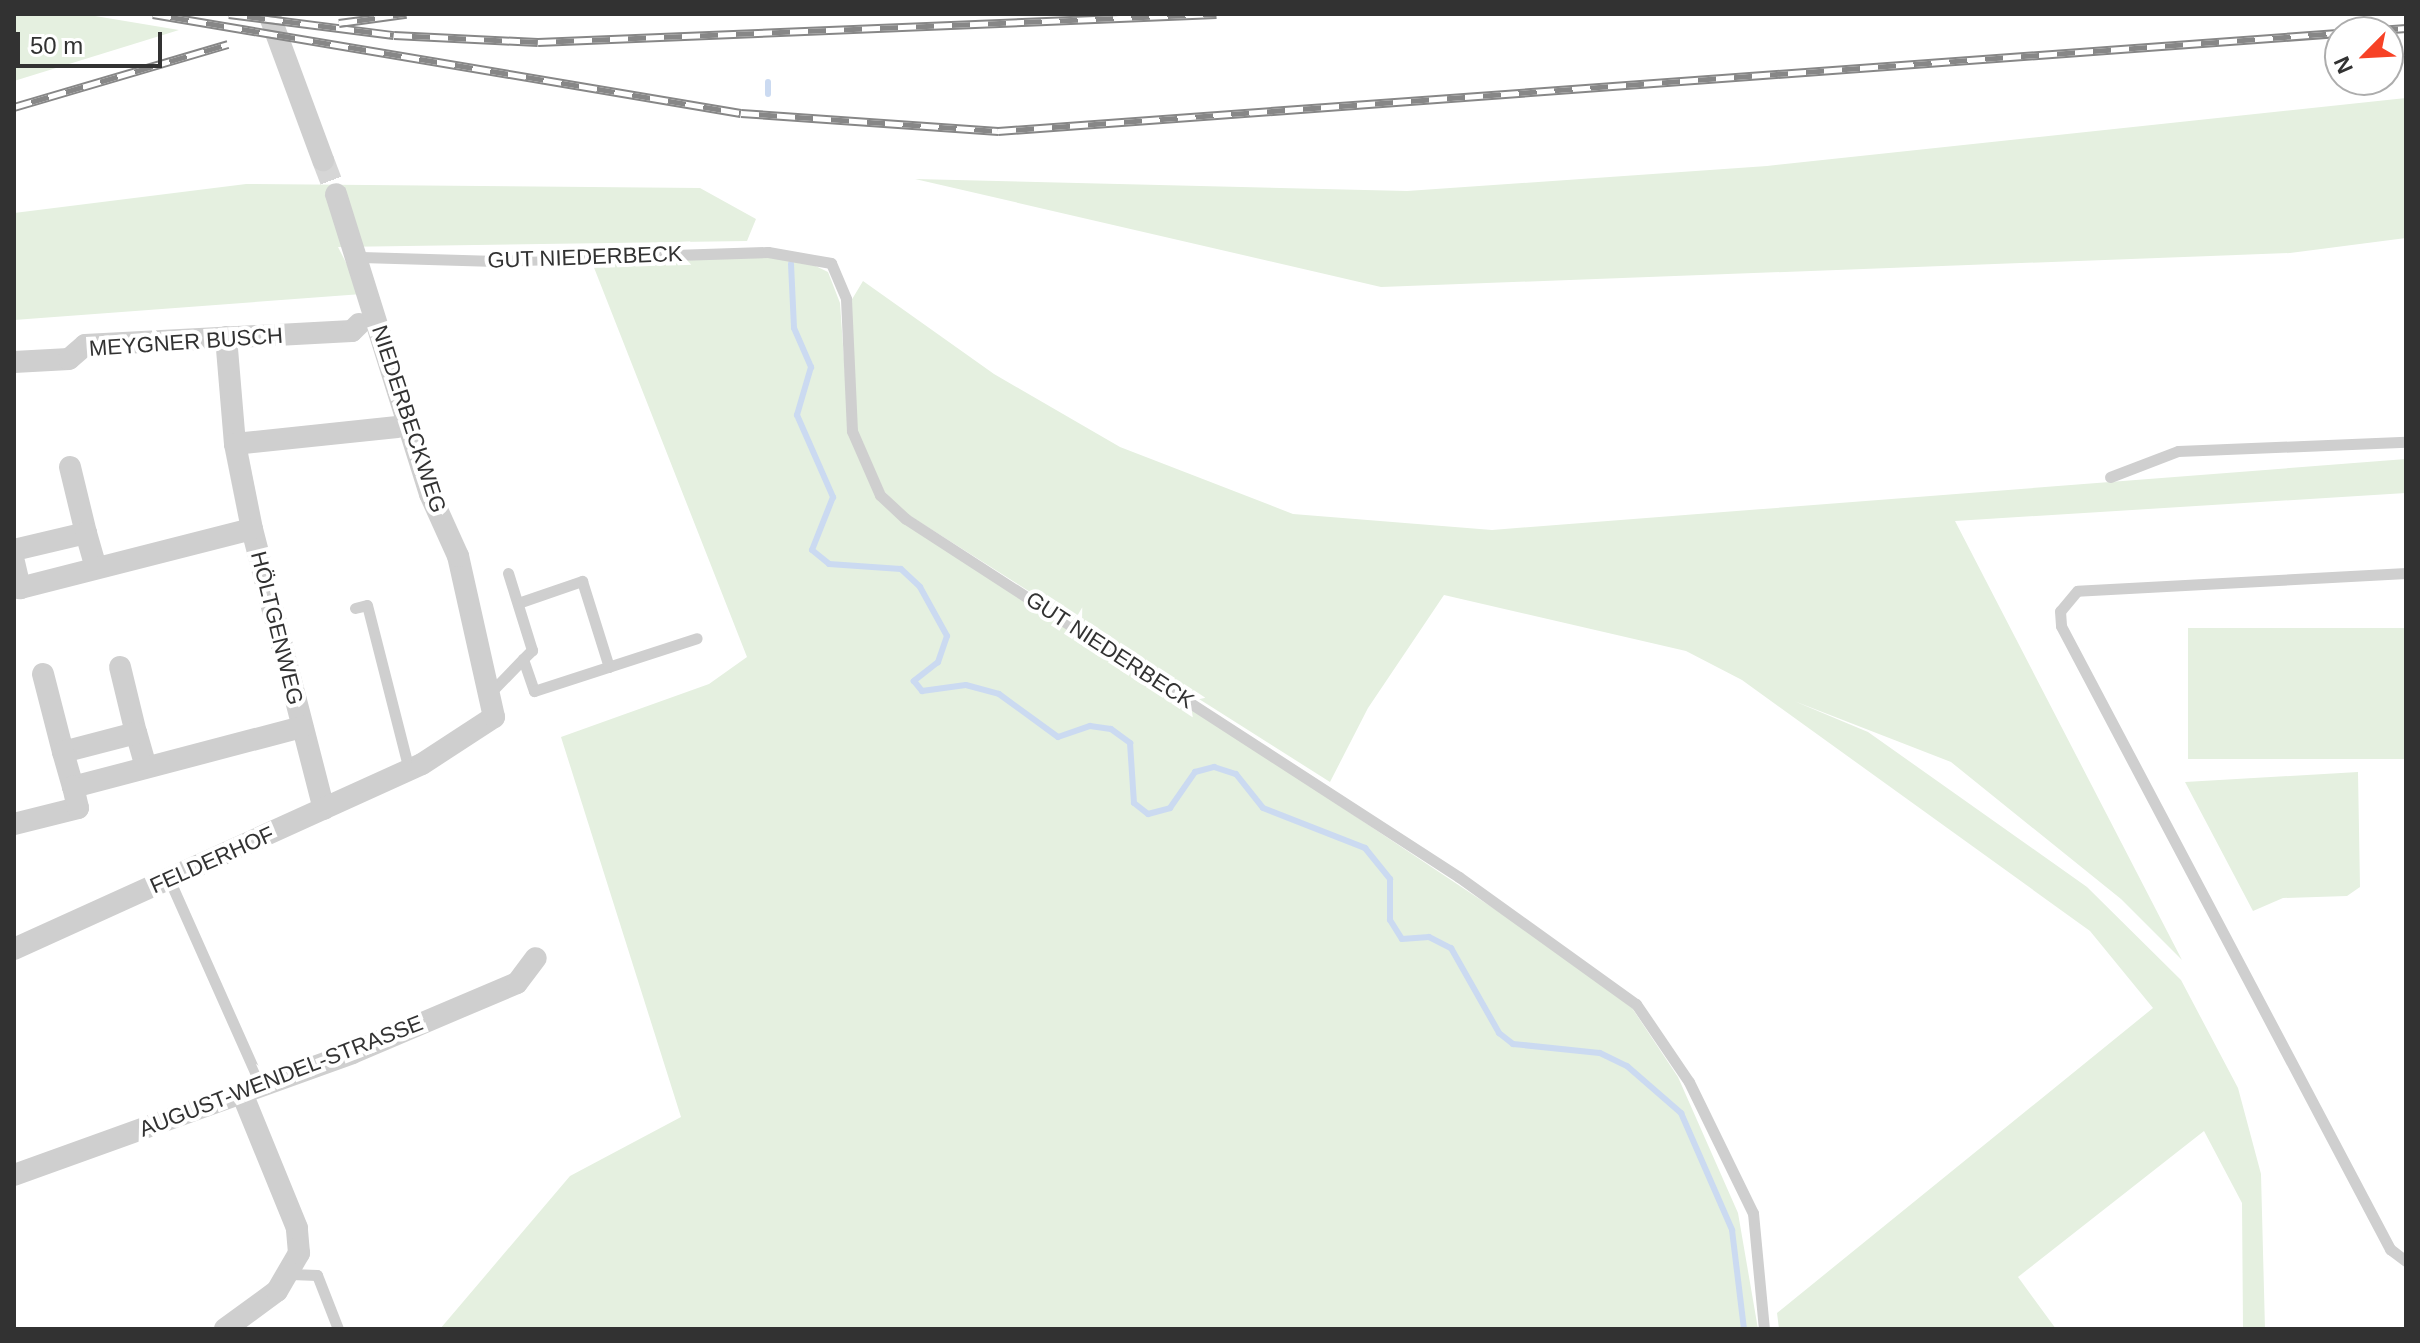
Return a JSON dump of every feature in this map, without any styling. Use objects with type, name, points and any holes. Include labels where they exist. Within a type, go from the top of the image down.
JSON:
[{"type":"street","points":[[269,14],[323,160]]},
{"type":"street","name":"NIEDERBECKWEG","points":[[336,194],[361,257],[430,494],[458,556],[492,691],[494,717]]},
{"type":"street","name":"MEYGNER BUSCH","points":[[14,362],[69,359],[85,345],[352,331],[359,324]]},
{"type":"street","name":"HÖLTGENWEG","points":[[226,337],[235,444],[252,529],[324,809]]},
{"type":"street","points":[[235,444],[397,427]]},
{"type":"street","points":[[70,467],[96,568]]},
{"type":"street","name":"HÖLTGENWEG","points":[[14,562],[17,589],[252,529]]},
{"type":"street","points":[[14,550],[86,533]]},
{"type":"street","points":[[120,667],[146,767]]},
{"type":"street","points":[[14,824],[78,808],[43,674]]},
{"type":"street","name":"FELDERHOF","points":[[14,949],[409,770],[460,745],[494,717]]},
{"type":"street","name":"HÖLTGENWEG","points":[[73,787],[302,727]]},
{"type":"street","points":[[63,752],[136,733]]},
{"type":"street","name":"AUGUST-WENDEL-STRASSE","points":[[14,1175],[252,1089],[517,983],[536,958]]},
{"type":"street","points":[[225,1329],[291,1274],[297,1228],[252,1089]]},
{"type":"lane","name":"GUT NIEDERBECK","points":[[361,257],[496,261],[768,252],[831,263],[846,299],[852,431],[880,495],[906,519],[1459,877],[1636,1004],[1689,1082],[1753,1213],[1764,1329]]},
{"type":"lane","points":[[2110,477],[2178,451],[2406,442]]},
{"type":"lane","points":[[492,691],[532,650],[508,573]]},
{"type":"lane","points":[[2406,573],[2077,591],[2060,611],[2061,626],[2382,1235],[2406,1261]]},
{"type":"lane","points":[[518,603],[582,581],[609,667]]},
{"type":"lane","points":[[355,608],[367,605],[409,770]]},
{"type":"lane","points":[[523,659],[534,691],[697,638]]},
{"type":"lane","points":[[169,879],[252,1089]]},
{"type":"lane","points":[[291,1274],[317,1275],[338,1329]]},
{"type":"green space","points":[[14,14],[83,14],[179,30],[14,81]]},
{"type":"green space","points":[[2406,98],[2406,238],[2290,253],[1381,287],[915,179],[1407,191],[1767,166]]},
{"type":"green space","points":[[246,184],[700,188],[756,219],[747,241],[338,247],[362,294],[14,320],[14,213]]},
{"type":"green space","points":[[797,257],[828,272],[840,303],[849,431],[878,498],[1559,952],[1632,1008],[1678,1077],[1738,1213],[1758,1329],[440,1329],[570,1176],[681,1117],[561,737],[709,684],[747,657],[591,260]]},
{"type":"green space","points":[[863,281],[994,374],[1120,447],[1293,514],[1492,530],[2406,459],[2406,493],[1955,521],[2182,960],[2121,899],[1951,762],[1794,701],[1868,732],[2087,887],[2181,980],[2238,1088],[2261,1174],[2265,1329],[2243,1329],[2242,1203],[2204,1131],[2018,1277],[2056,1329],[1779,1329],[1777,1313],[2153,1008],[2090,931],[1742,680],[1686,651],[1444,595],[1368,708],[1330,782],[904,512],[884,491],[857,430],[851,301]]},
{"type":"green space","points":[[2188,628],[2406,628],[2406,759],[2188,759]]},
{"type":"green space","points":[[2358,772],[2360,887],[2347,896],[2283,898],[2253,911],[2185,782]]},
{"type":"waterway","points":[[768,82],[768,94]]},
{"type":"waterway","points":[[791,264],[794,328],[811,367],[797,415],[833,497],[812,550],[829,564],[901,569],[920,587],[947,636],[938,662],[914,681],[922,691],[966,685],[999,694],[1058,737],[1090,726],[1111,729],[1130,743],[1134,803],[1148,814],[1170,808],[1195,772],[1214,767],[1236,774],[1263,808],[1365,848],[1390,879],[1390,920],[1402,939],[1429,937],[1451,948],[1499,1033],[1513,1044],[1600,1053],[1627,1066],[1681,1113],[1732,1230],[1744,1329]]},
{"type":"tunnel","points":[[323,160],[336,194]]},
{"type":"railway","points":[[153,14],[741,113],[998,131],[2406,28]]},
{"type":"railway","points":[[229,14],[394,35],[538,42],[1216,14]]},
{"type":"railway","points":[[339,23],[406,14]]},
{"type":"railway","points":[[14,107],[228,44]]}]
